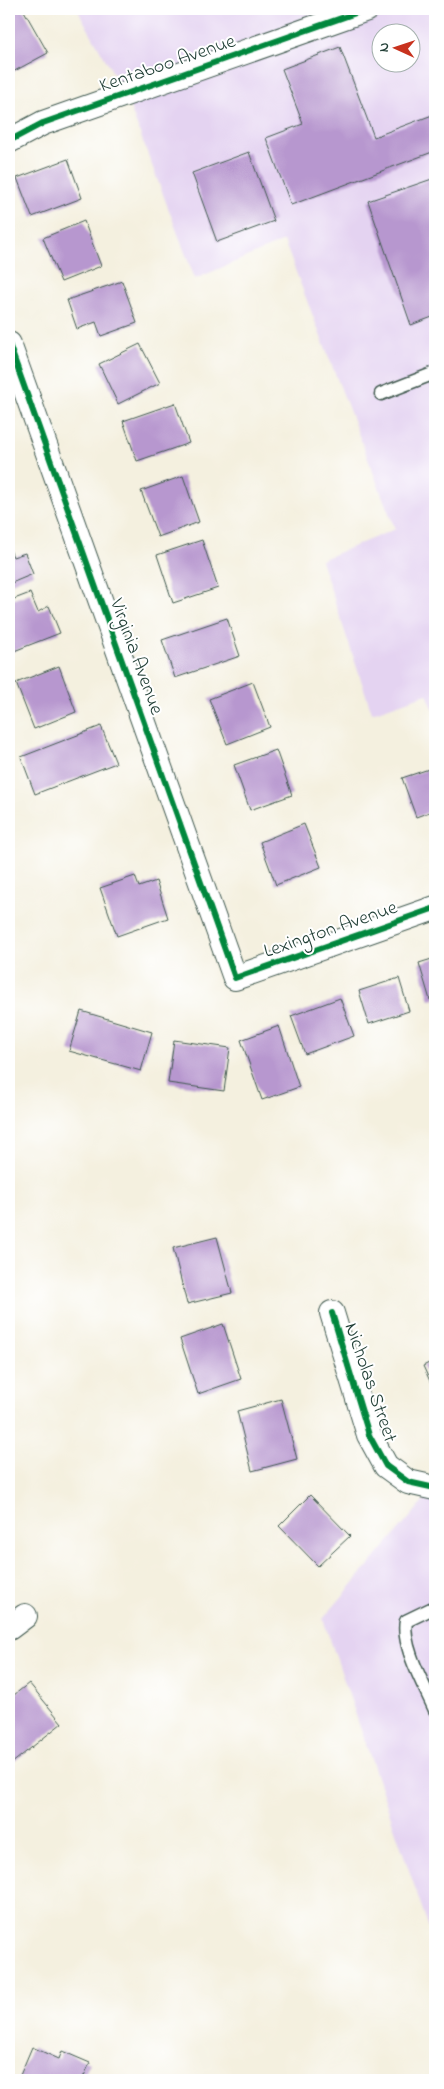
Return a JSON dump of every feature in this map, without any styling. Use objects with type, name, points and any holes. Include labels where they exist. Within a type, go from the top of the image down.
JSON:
[{"type":"street","name":"Kentaboo Avenue","points":[[9,141],[43,123],[367,9]]},
{"type":"street","name":"Virginia Avenue","points":[[9,344],[235,978]]},
{"type":"street","name":"Lexington Avenue","points":[[235,978],[435,908]]},
{"type":"street","name":"Nicholas Street","points":[[332,1313],[369,1434],[386,1466],[408,1482],[435,1488]]},
{"type":"lane","points":[[381,394],[435,373]]},
{"type":"lane","points":[[435,1607],[406,1621],[404,1631],[407,1645],[435,1710]]},
{"type":"shaded area","points":[[77,9],[435,9],[435,713],[427,694],[372,713],[321,560],[395,529],[284,241],[195,279],[125,94]]},
{"type":"shaded area","points":[[435,1488],[435,1946],[323,1619]]},
{"type":"building","points":[[9,9],[23,9],[48,53],[9,74]]},
{"type":"building","points":[[340,47],[374,137],[435,114],[435,151],[291,205],[266,138],[303,124],[282,69]]},
{"type":"building","points":[[249,152],[274,221],[217,242],[192,173]]},
{"type":"building","points":[[68,159],[82,198],[32,217],[17,178]]},
{"type":"building","points":[[435,178],[435,316],[411,325],[368,201]]},
{"type":"building","points":[[84,221],[101,266],[61,282],[43,238]]},
{"type":"building","points":[[122,281],[137,323],[101,336],[96,322],[77,329],[67,300]]},
{"type":"building","points":[[140,344],[160,383],[118,404],[99,364]]},
{"type":"building","points":[[435,383],[435,399],[430,385]]},
{"type":"building","points":[[175,403],[189,443],[137,461],[123,421]]},
{"type":"building","points":[[183,476],[199,522],[158,537],[141,491]]},
{"type":"building","points":[[202,540],[218,588],[173,603],[157,555]]},
{"type":"building","points":[[9,547],[13,557],[25,553],[33,574],[9,584]]},
{"type":"building","points":[[30,593],[38,612],[49,606],[60,633],[9,653],[9,601]]},
{"type":"building","points":[[227,618],[240,656],[175,678],[162,640]]},
{"type":"building","points":[[59,666],[76,712],[34,729],[16,683]]},
{"type":"building","points":[[253,682],[270,727],[227,744],[209,699]]},
{"type":"building","points":[[101,726],[116,763],[35,794],[21,757]]},
{"type":"building","points":[[276,750],[292,795],[250,810],[234,765]]},
{"type":"building","points":[[435,767],[435,810],[416,817],[402,778]]},
{"type":"building","points":[[304,824],[321,867],[276,885],[260,842]]},
{"type":"building","points":[[135,876],[139,887],[156,881],[168,918],[117,936],[100,888]]},
{"type":"building","points":[[435,958],[435,999],[430,1000],[419,963]]},
{"type":"building","points":[[399,978],[409,1011],[369,1024],[359,991]]},
{"type":"building","points":[[340,998],[354,1036],[305,1054],[291,1016]]},
{"type":"building","points":[[81,1011],[152,1032],[141,1071],[69,1051]]},
{"type":"building","points":[[279,1026],[299,1087],[262,1100],[241,1040]]},
{"type":"building","points":[[174,1040],[230,1048],[224,1091],[168,1083]]},
{"type":"building","points":[[217,1237],[232,1293],[187,1304],[173,1248]]},
{"type":"building","points":[[223,1324],[241,1379],[198,1394],[180,1339]]},
{"type":"building","points":[[435,1360],[435,1392],[423,1366]]},
{"type":"building","points":[[281,1399],[297,1459],[252,1471],[237,1411]]},
{"type":"building","points":[[310,1495],[350,1536],[318,1566],[279,1526]]},
{"type":"building","points":[[29,1683],[62,1723],[11,1764],[9,1761],[9,1699]]},
{"type":"building","points":[[32,2047],[59,2059],[62,2051],[90,2063],[82,2080],[18,2080]]},
{"type":"cycle path","points":[[9,141],[43,123],[367,9]]},
{"type":"cycle path","points":[[9,344],[235,978],[435,908]]},
{"type":"cycle path","points":[[332,1313],[369,1435],[386,1466],[408,1482],[435,1488]]}]
